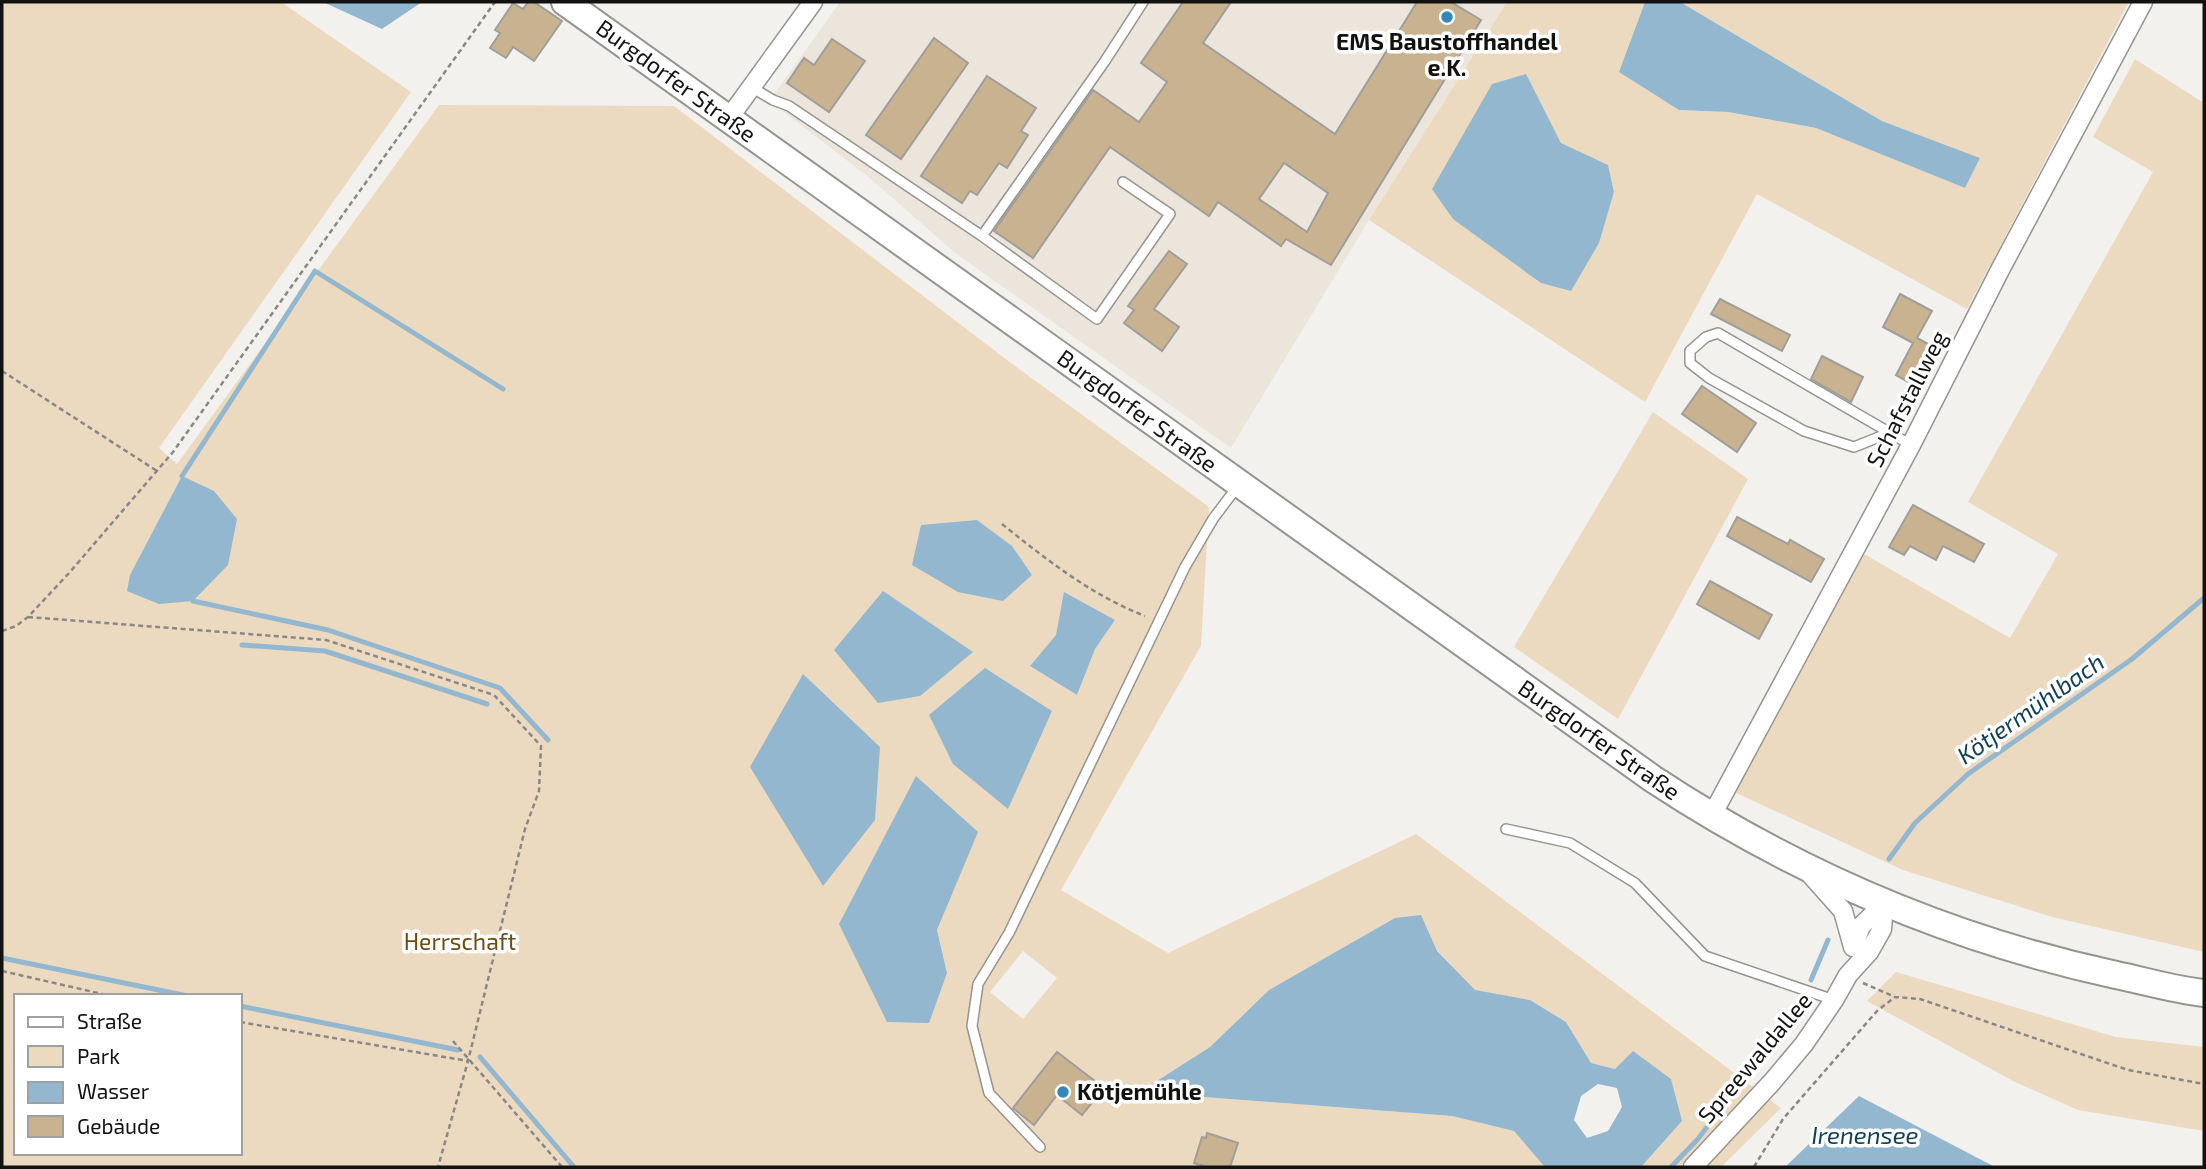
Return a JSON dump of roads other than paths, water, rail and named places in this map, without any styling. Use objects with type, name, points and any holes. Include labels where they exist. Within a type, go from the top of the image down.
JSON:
[{"type":"main road","name":"Burgdorfer Straße","points":[[565,2],[1653,779],[1711,817],[1884,904],[1949,928],[2051,961],[2204,993]]},
{"type":"street","points":[[729,118],[813,2]]},
{"type":"street","name":"Schafstallweg","points":[[1711,817],[1911,445],[2001,268],[2143,2]]},
{"type":"street","name":"Spreewaldallee","points":[[1799,863],[1843,911],[1853,947]]},
{"type":"street","name":"Spreewaldallee","points":[[1848,975],[1853,947],[1861,926],[1884,904]]},
{"type":"street","name":"Spreewaldallee","points":[[1693,1167],[1804,1044],[1848,975],[1869,952],[1882,929],[1884,904]]},
{"type":"lane","points":[[982,236],[1105,61],[1143,2]]},
{"type":"lane","points":[[751,87],[789,106],[982,236],[1097,319],[1170,214],[1123,181]]},
{"type":"lane","points":[[1889,433],[1854,447],[1804,431],[1709,378],[1690,363],[1690,351],[1706,337],[1718,333],[1911,445]]},
{"type":"lane","points":[[1040,1147],[989,1093],[972,1027],[978,984],[1009,933],[1192,555],[1213,519],[1239,484]]},
{"type":"lane","points":[[1506,828],[1570,843],[1634,883],[1705,956],[1834,1000]]},
{"type":"water","points":[[323,2],[422,2],[382,29]]},
{"type":"water","points":[[1645,2],[1680,2],[1882,121],[1980,158],[1965,188],[1816,128],[1728,112],[1679,110],[1619,72]]},
{"type":"water","points":[[1526,74],[1561,143],[1608,165],[1614,192],[1599,243],[1571,291],[1541,283],[1453,219],[1432,189],[1492,84]]},
{"type":"water","points":[[182,476],[214,491],[237,519],[228,565],[193,601],[159,604],[127,591],[130,575]]},
{"type":"water","points":[[977,520],[1012,546],[1032,575],[1003,601],[958,592],[912,565],[921,525]]},
{"type":"water","points":[[883,591],[973,652],[920,696],[878,703],[834,650]]},
{"type":"water","points":[[1064,592],[1115,620],[1095,649],[1077,695],[1030,666],[1056,635]]},
{"type":"water","points":[[985,668],[1052,711],[1008,809],[953,764],[929,715]]},
{"type":"water","points":[[803,674],[880,747],[875,820],[823,886],[750,767]]},
{"type":"water","points":[[916,776],[978,832],[937,930],[947,973],[929,1023],[887,1022],[839,924]]},
{"type":"water","points":[[1421,915],[1437,951],[1475,990],[1530,1000],[1566,1022],[1591,1063],[1615,1069],[1633,1051],[1671,1079],[1682,1121],[1641,1167],[1544,1166],[1514,1131],[1452,1116],[1178,1095],[1152,1084],[1210,1047],[1269,990],[1395,918]],"holes":[[[1598,1084],[1617,1088],[1622,1107],[1608,1131],[1587,1138],[1574,1120],[1581,1096]]]},
{"type":"water","name":"Irenensee","points":[[1859,1096],[1995,1167],[1785,1167]]},
{"type":"waterway","points":[[182,476],[315,271],[503,389]]},
{"type":"waterway","name":"Kötjermühlbach","points":[[1889,859],[1915,823],[1968,774],[2132,659],[2204,598]]},
{"type":"waterway","points":[[193,601],[328,630],[500,688],[548,740]]},
{"type":"waterway","points":[[242,645],[325,651],[487,704]]},
{"type":"waterway","name":"Kötjermühlbach","points":[[1811,980],[1828,940]]},
{"type":"waterway","points":[[2,958],[178,994]]},
{"type":"waterway","name":"Kötjermühlbach","points":[[1671,1167],[1698,1139],[1804,998]]},
{"type":"waterway","points":[[242,1006],[458,1050]]},
{"type":"waterway","points":[[480,1057],[574,1167]]},
{"type":"place","name":"EMS Baustoffhandel e.K.","points":[[1447,17]]},
{"type":"place","name":"Kötjemühle","points":[[1063,1092]]},
{"type":"park label","name":"Herrschaft","points":[[460,942]]}]
